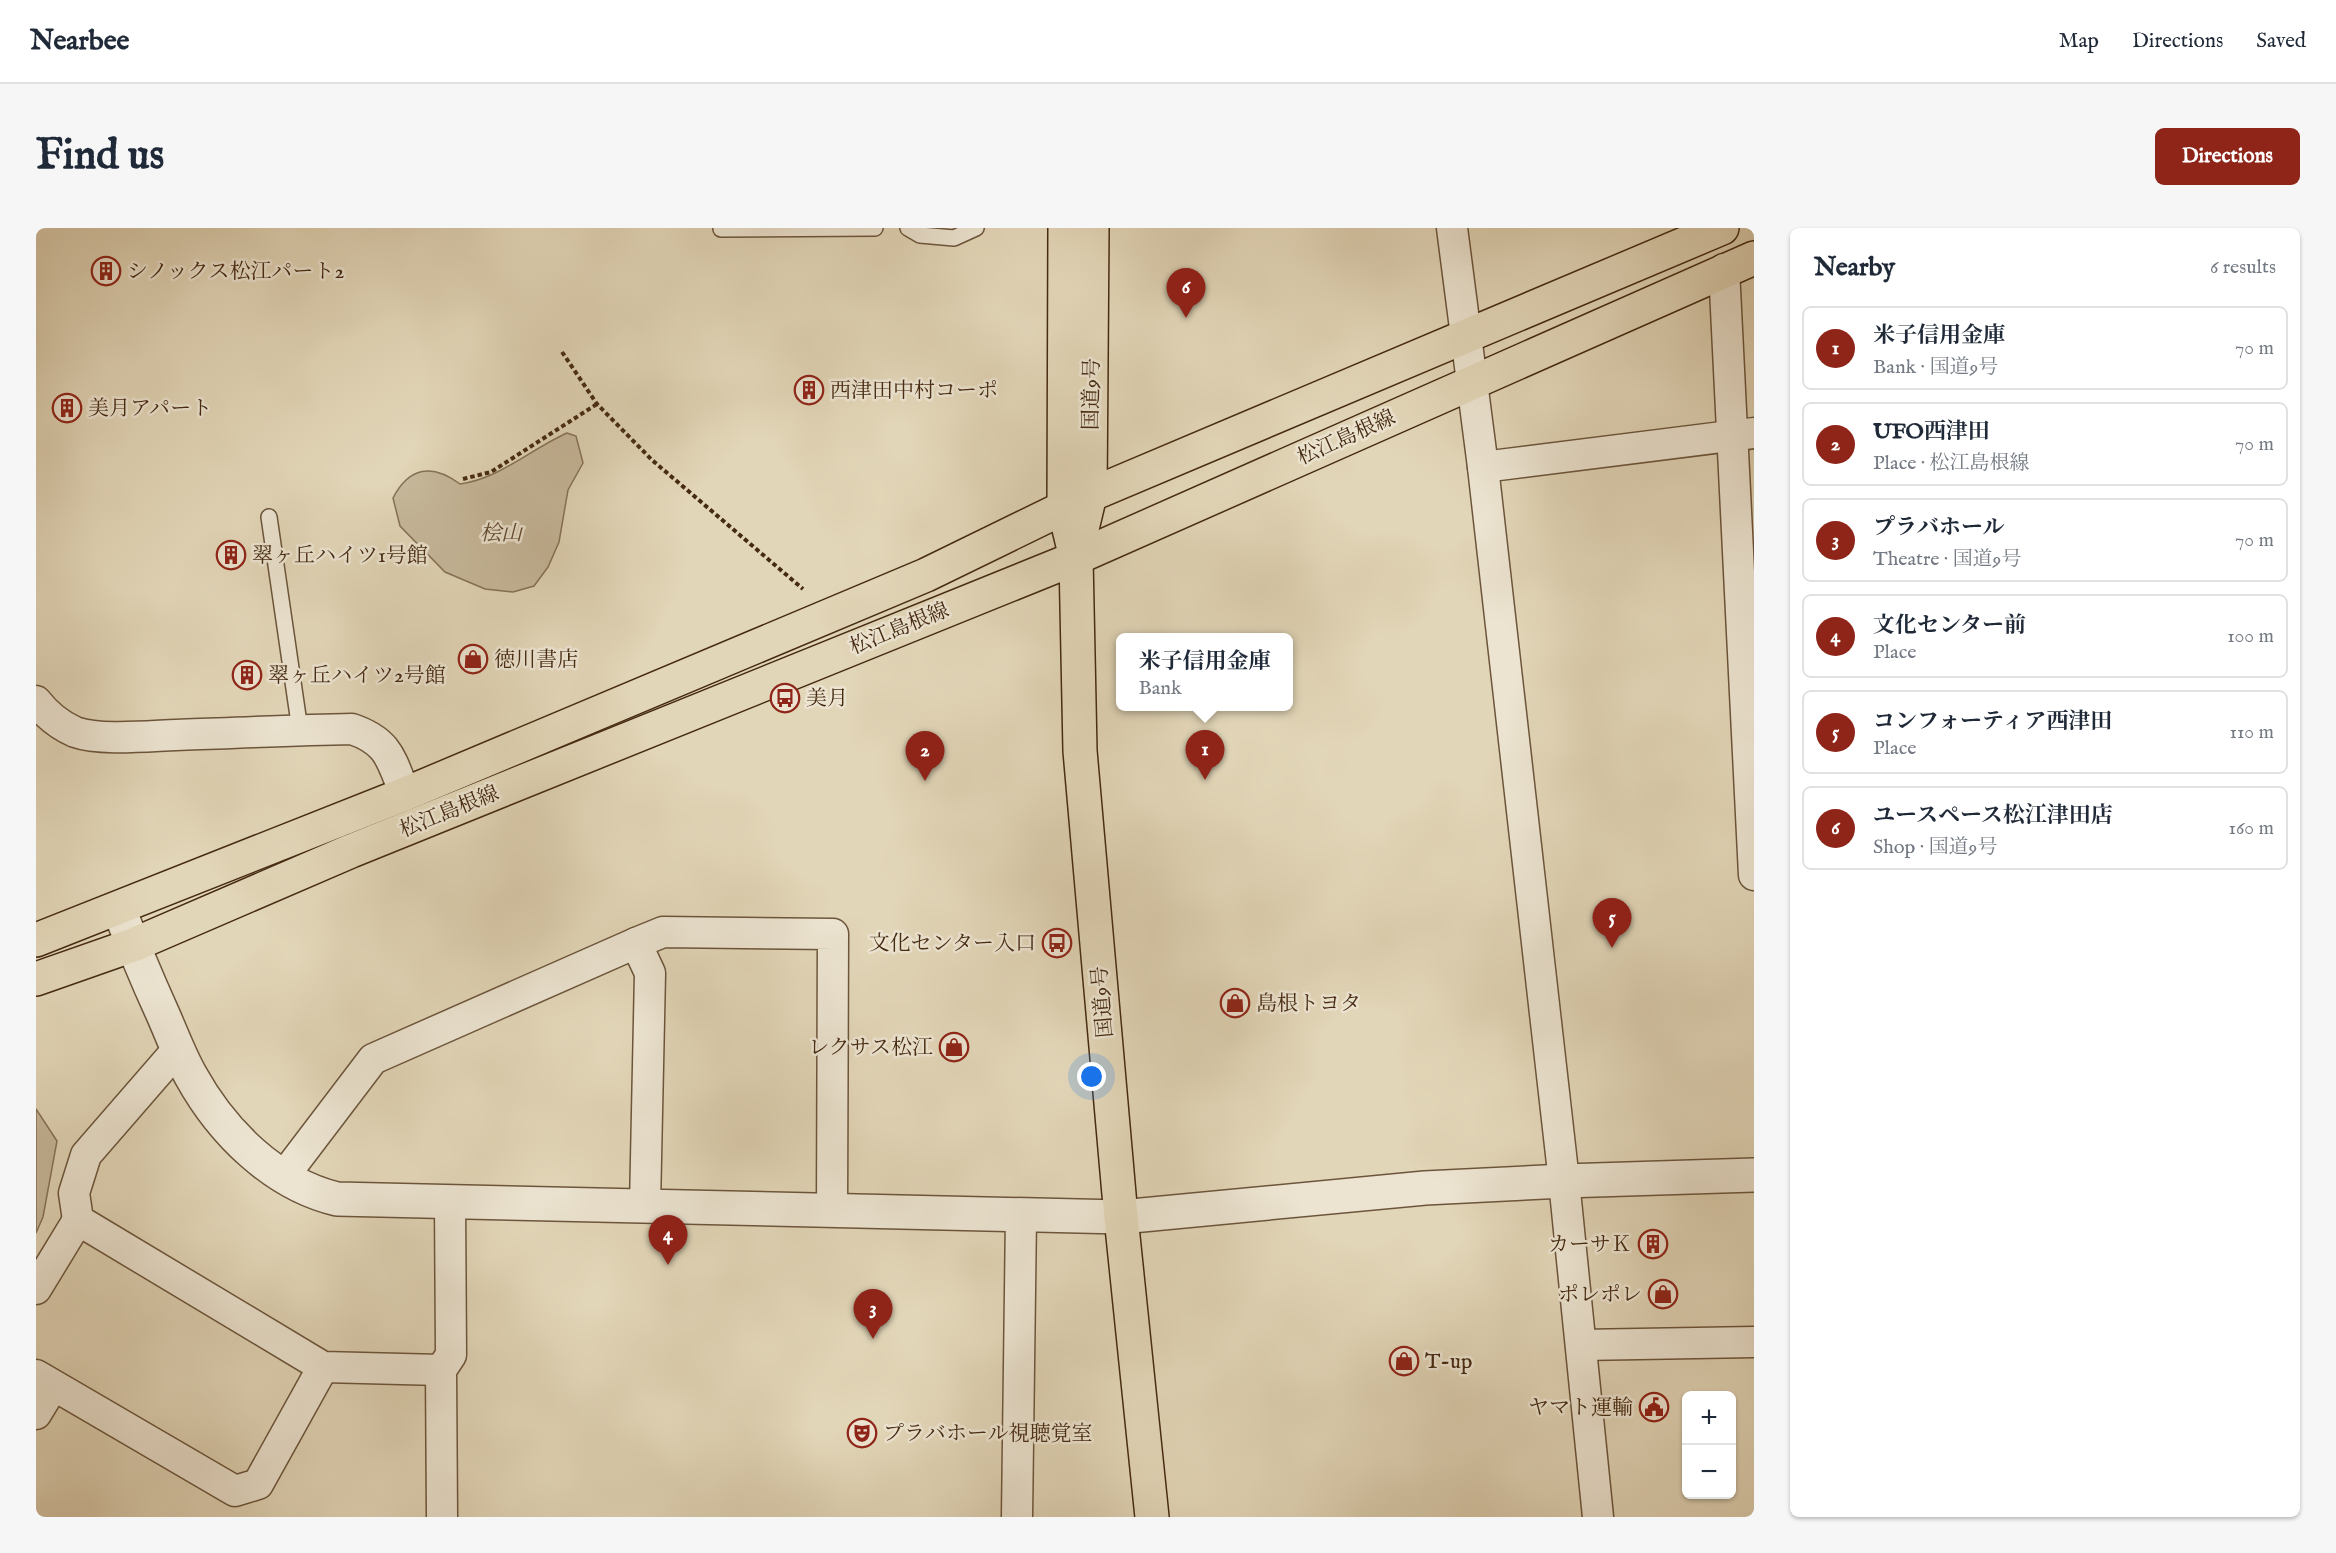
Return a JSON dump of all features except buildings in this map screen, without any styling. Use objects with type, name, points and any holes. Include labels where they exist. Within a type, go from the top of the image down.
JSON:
[{"type":"main road","name":"国道9号","points":[[1065,228],[1077,502]]},
{"type":"main road","name":"国道9号","points":[[1092,228],[1077,502],[1080,751],[1121,1217],[1152,1517]]},
{"type":"main road","name":"松江島根線","points":[[36,940],[405,795],[926,575],[1077,502],[1711,230]]},
{"type":"main road","name":"松江島根線","points":[[36,979],[133,945],[351,851],[1076,558],[1724,269],[1754,258]]},
{"type":"street","points":[[1452,228],[1483,467],[1564,1180],[1598,1517]]},
{"type":"street","points":[[1724,269],[1743,435],[1754,876]]},
{"type":"street","points":[[1483,467],[1743,435]]},
{"type":"street","points":[[36,700],[57,723],[76,732],[91,735],[140,736],[352,729],[375,738],[389,754],[405,795]]},
{"type":"street","points":[[119,909],[178,1049],[195,1083],[222,1122],[247,1147],[300,1187],[337,1199],[1121,1217],[1425,1188],[1564,1180],[1754,1175]]},
{"type":"street","points":[[284,1176],[373,1059],[636,943],[663,932],[833,934],[832,1211]]},
{"type":"street","points":[[636,943],[650,973],[645,1206]]},
{"type":"street","points":[[36,1289],[78,1220],[74,1193],[86,1155],[178,1049]]},
{"type":"street","points":[[442,1517],[441,1370],[451,1355],[450,1203]]},
{"type":"street","points":[[1017,1517],[1021,1215]]},
{"type":"street","points":[[78,1220],[323,1367],[441,1370]]},
{"type":"street","points":[[1581,1345],[1754,1342]]},
{"type":"street","points":[[36,1414],[45,1380],[235,1491],[258,1484],[323,1367]]},
{"type":"lane","points":[[721,229],[875,228]]},
{"type":"lane","points":[[908,228],[920,235],[954,238],[976,228]]},
{"type":"lane","points":[[269,517],[300,730]]},
{"type":"path","points":[[562,352],[597,404],[652,460],[803,588]]},
{"type":"path","points":[[463,478],[491,472],[597,404]]},
{"type":"green space","name":"桧山","points":[[567,433],[576,436],[583,463],[568,490],[559,542],[548,567],[534,586],[513,592],[485,589],[445,572],[400,526],[393,498],[406,480],[414,474],[431,471],[450,477],[460,484],[474,481],[502,470]]},
{"type":"green space","points":[[36,1109],[57,1141],[43,1217],[36,1233]]},
{"type":"place","name":"シノックス松江パート2","points":[[106,271]]},
{"type":"place","name":"ユースペース松江津田店","points":[[1186,318]]},
{"type":"place","name":"西津田中村コーポ","points":[[809,390]]},
{"type":"place","name":"美月アパート","points":[[67,408]]},
{"type":"place","name":"翠ヶ丘ハイツ1号館","points":[[231,555]]},
{"type":"place","name":"徳川書店","points":[[473,659]]},
{"type":"place","name":"翠ヶ丘ハイツ2号館","points":[[247,675]]},
{"type":"place","name":"美月","points":[[785,698]]},
{"type":"place","name":"米子信用金庫","points":[[1205,780]]},
{"type":"place","name":"UFO西津田","points":[[925,781]]},
{"type":"place","name":"文化センター入口","points":[[1057,943]]},
{"type":"place","name":"コンフォーティア西津田","points":[[1612,948]]},
{"type":"place","name":"島根トヨタ","points":[[1235,1003]]},
{"type":"place","name":"レクサス松江","points":[[954,1047]]},
{"type":"place","name":"カーサＫ","points":[[1653,1244]]},
{"type":"place","name":"文化センター前","points":[[668,1265]]},
{"type":"place","name":"ポレポレ","points":[[1663,1294]]},
{"type":"place","name":"プラバホール","points":[[873,1339]]},
{"type":"place","name":"T-up","points":[[1404,1361]]},
{"type":"place","name":"ヤマト運輸","points":[[1654,1407]]},
{"type":"place","name":"プラバホール視聴覚室","points":[[862,1433]]}]
